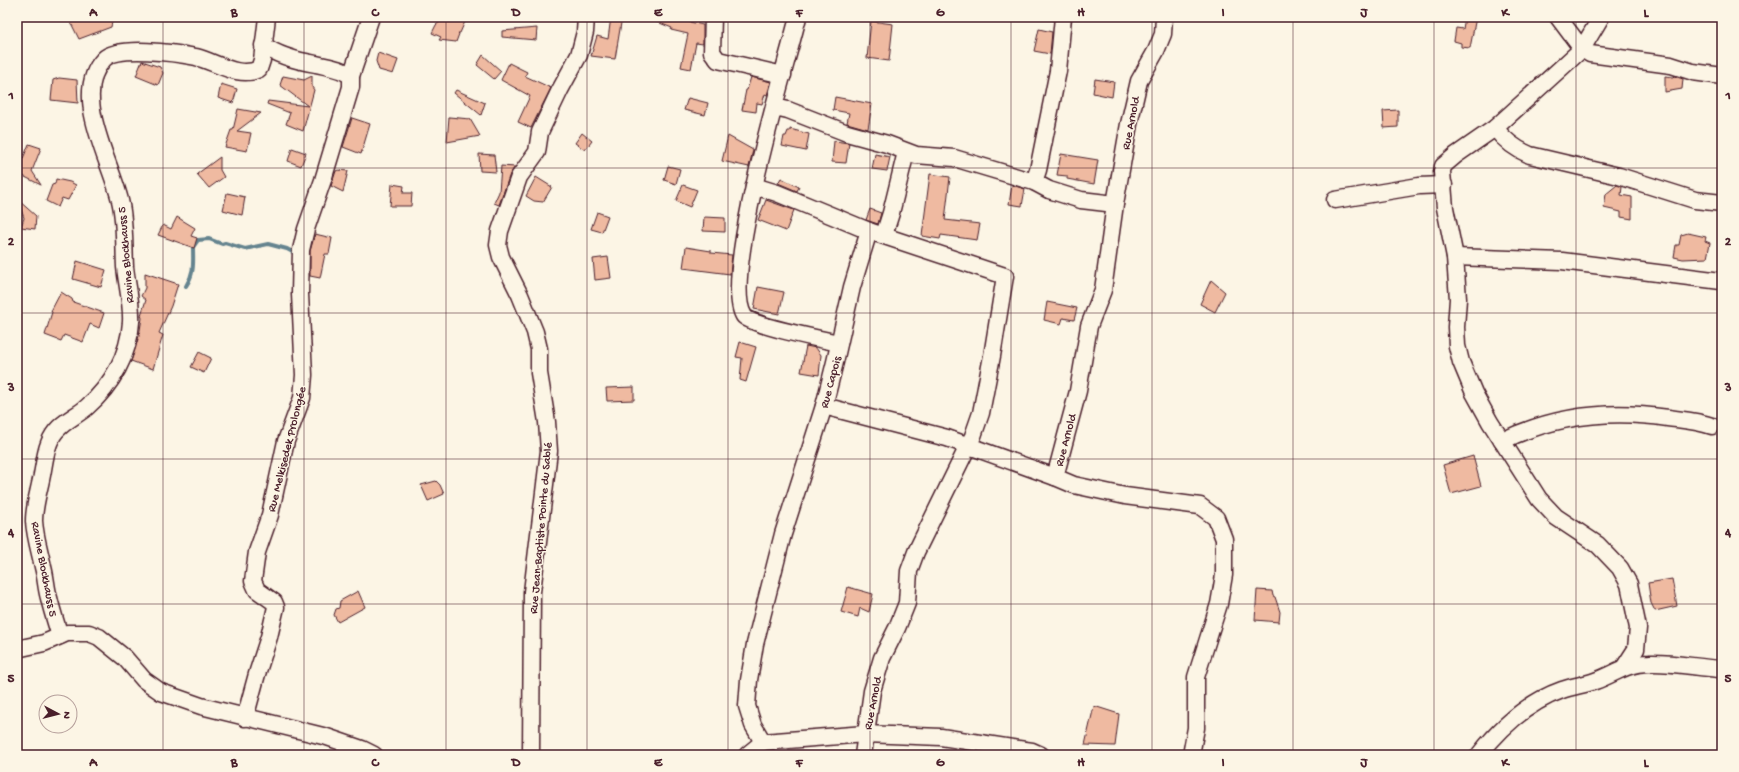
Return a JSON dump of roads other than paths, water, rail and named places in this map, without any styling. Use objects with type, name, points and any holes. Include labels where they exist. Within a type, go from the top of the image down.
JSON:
[{"type":"street","name":"Ravine Blockhauss 5","points":[[60,636],[48,596],[34,521],[36,500],[45,455],[52,436],[58,428],[88,407],[113,379],[128,343],[131,322],[121,205],[92,118],[90,90],[96,73],[103,60],[120,51],[170,54],[196,58],[242,73],[251,73],[259,69],[262,60],[267,17]]},
{"type":"street","points":[[263,45],[277,53],[312,64],[344,71],[351,76],[371,17]]},
{"type":"street","name":"Rue Jean-Baptiste Pointe du Sablé","points":[[531,755],[532,592],[548,451],[548,422],[540,373],[539,350],[535,332],[520,295],[501,257],[498,245],[500,231],[520,177],[537,152],[540,132],[579,55],[585,32],[586,17]]},
{"type":"street","points":[[713,17],[712,52],[718,60],[783,75]]},
{"type":"street","name":"Rue Capois","points":[[763,742],[753,725],[748,706],[748,680],[755,644],[783,534],[824,406],[840,343],[756,323],[745,317],[739,306],[739,285],[744,237],[754,186],[798,17]]},
{"type":"street","points":[[1034,182],[1038,170],[1058,72],[1063,17]]},
{"type":"street","name":"Rue Arnold","points":[[863,755],[872,691],[882,658],[897,628],[907,603],[909,571],[916,552],[968,446],[1055,476],[1078,391],[1089,326],[1103,290],[1115,204],[1129,124],[1139,81],[1156,51],[1163,34],[1164,17]]},
{"type":"street","points":[[1558,17],[1582,49],[1590,54],[1671,65],[1693,72],[1722,76]]},
{"type":"street","points":[[1601,17],[1582,49],[1495,128],[1456,155],[1443,166],[1442,172],[1445,208],[1454,257],[1458,299],[1456,327],[1457,346],[1461,362],[1474,393],[1502,441],[1539,499],[1556,517],[1598,545],[1620,568],[1629,584],[1638,628],[1636,649],[1625,666]]},
{"type":"street","name":"Rue Melkisedek Prolongée","points":[[245,718],[269,637],[276,607],[274,602],[257,590],[253,581],[257,552],[270,515],[286,441],[302,398],[304,378],[300,294],[301,250],[306,229],[318,196],[351,87],[351,76]]},
{"type":"street","points":[[775,107],[788,110],[847,133],[887,144],[916,155],[954,158],[1034,182],[1049,190],[1081,200],[1115,204]]},
{"type":"street","points":[[1495,128],[1505,141],[1518,150],[1530,155],[1619,176],[1695,200],[1722,203]]},
{"type":"street","points":[[840,343],[852,287],[876,233],[891,213],[906,152]]},
{"type":"street","points":[[1335,200],[1419,186],[1444,184]]},
{"type":"street","points":[[754,186],[777,193],[876,233],[1005,276],[981,413],[968,446],[947,438],[824,406]]},
{"type":"street","points":[[1454,257],[1562,261],[1721,281]]},
{"type":"street","points":[[1502,441],[1524,430],[1550,422],[1584,415],[1616,413],[1647,415],[1702,422],[1712,426]]},
{"type":"street","points":[[1055,476],[1074,485],[1125,496],[1200,506],[1216,518],[1224,539],[1224,575],[1219,604],[1196,677],[1196,728],[1191,755]]},
{"type":"street","points":[[17,649],[44,643],[60,636],[78,632],[89,633],[98,637],[125,658],[144,680],[161,692],[201,706],[245,718],[327,737],[362,748],[374,755]]},
{"type":"street","points":[[1479,755],[1509,721],[1541,700],[1562,690],[1595,681],[1625,666],[1648,662],[1684,664],[1722,669]]},
{"type":"street","points":[[747,755],[763,742],[865,734],[941,737],[1032,751],[1041,755]]},
{"type":"waterway","points":[[186,286],[192,271],[193,247],[198,240],[209,239],[222,244],[225,243],[245,249],[268,244],[287,249],[296,254]]}]
